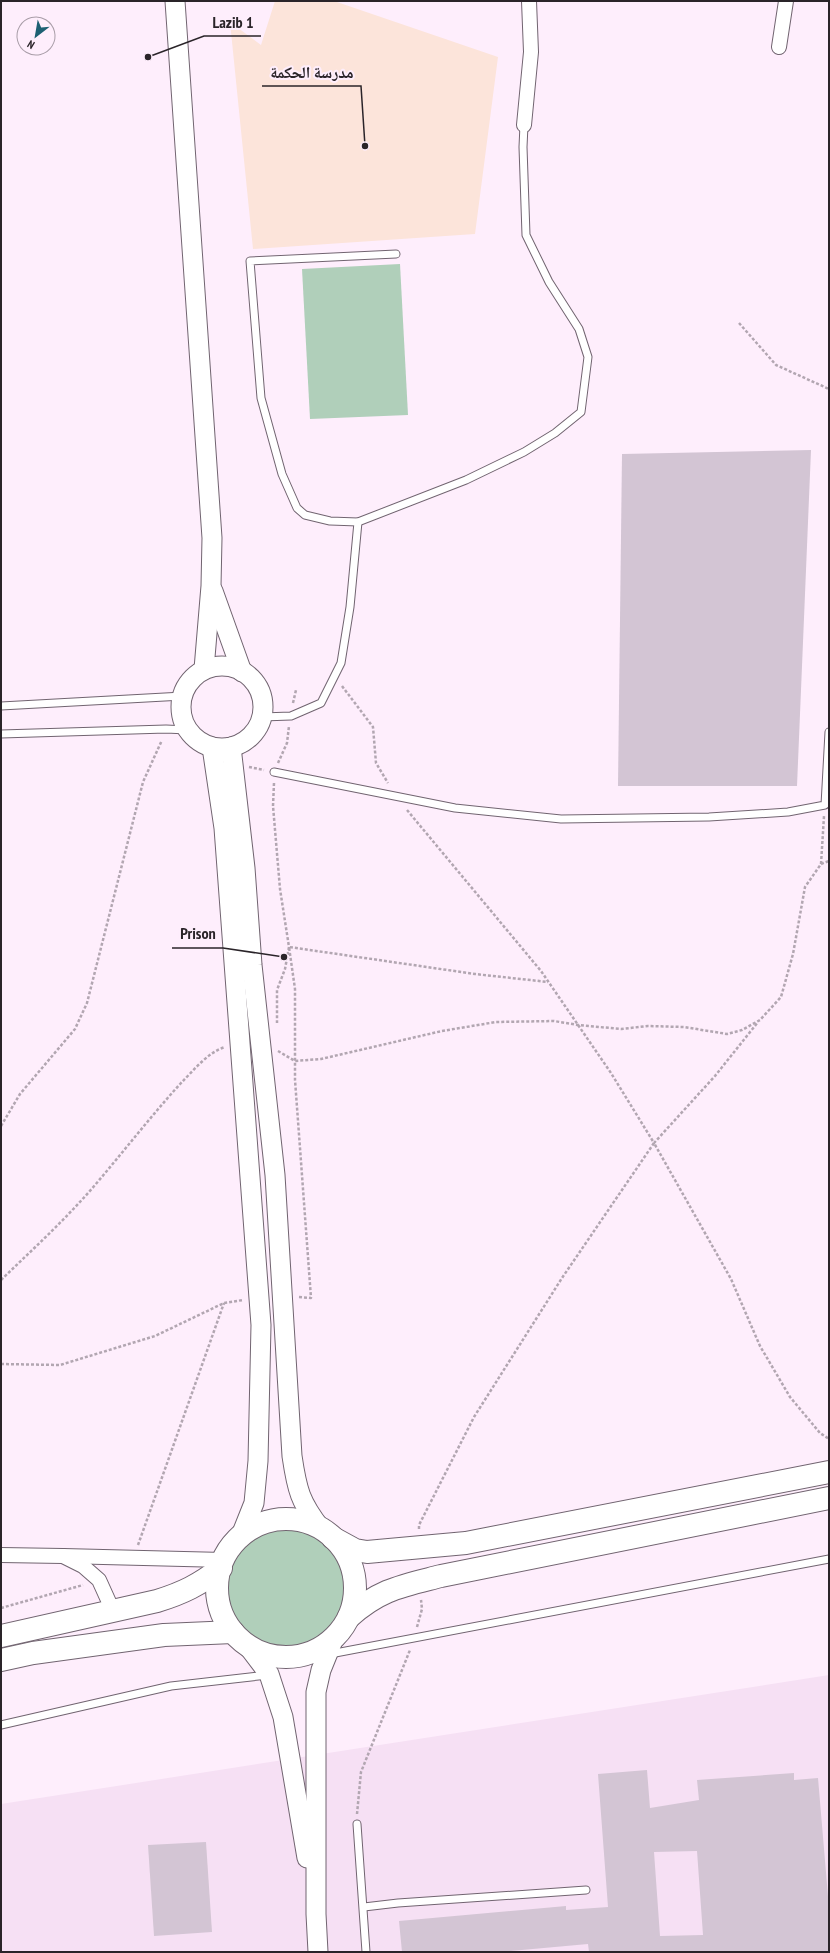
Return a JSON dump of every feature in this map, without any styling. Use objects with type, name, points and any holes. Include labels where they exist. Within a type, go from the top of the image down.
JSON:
[{"type":"highway","points":[[1,1636],[113,1611],[182,1593],[202,1583],[222,1564],[240,1538],[258,1526],[279,1520],[301,1521],[355,1550],[367,1552],[466,1543],[829,1472]]},
{"type":"highway","points":[[349,1617],[369,1600],[385,1591],[441,1576],[829,1498]]},
{"type":"highway","points":[[222,1564],[218,1587],[220,1606],[223,1615],[240,1638],[266,1654],[286,1657],[307,1654],[321,1647],[331,1646],[349,1617],[355,1596],[354,1575],[346,1555],[327,1534]]},
{"type":"highway","points":[[1,1660],[33,1653],[164,1635],[240,1638]]},
{"type":"main road","points":[[175,1],[212,538],[211,586],[204,669]]},
{"type":"main road","points":[[211,586],[242,672]]},
{"type":"main road","points":[[233,756],[224,748],[212,747],[197,740],[187,730],[182,717],[180,703],[184,689],[193,678],[204,669],[217,666],[230,667],[242,672],[253,680],[260,691],[263,704],[262,717],[257,729],[248,739],[237,746],[233,756],[261,1048],[275,1175],[292,1456],[297,1488],[307,1511],[327,1534]]},
{"type":"main road","points":[[212,747],[224,828],[261,1325],[258,1461],[254,1503],[240,1538]]},
{"type":"main road","points":[[240,1638],[269,1674],[283,1717],[316,1914]]},
{"type":"main road","points":[[318,1952],[316,1914],[316,1692],[331,1646]]},
{"type":"street","points":[[524,125],[531,52],[529,1]]},
{"type":"street","points":[[779,47],[786,1]]},
{"type":"street","points":[[1,1555],[134,1558],[222,1564]]},
{"type":"street","points":[[63,1556],[83,1566],[99,1580],[113,1611]]},
{"type":"lane","points":[[396,254],[250,261],[261,398],[282,474],[297,508],[305,515],[330,521],[358,522],[466,480],[518,455],[555,433],[581,412],[588,357],[579,329],[549,282],[526,235],[523,147],[524,125]]},
{"type":"lane","points":[[262,717],[291,716],[321,704],[341,663],[350,607],[358,522]]},
{"type":"lane","points":[[1,706],[183,696]]},
{"type":"lane","points":[[1,734],[166,729],[187,730]]},
{"type":"lane","points":[[274,772],[455,808],[561,819],[717,817],[788,812],[825,805],[829,732]]},
{"type":"lane","points":[[331,1646],[414,1639],[826,1559],[829,1568]]},
{"type":"lane","points":[[1,1725],[171,1686],[269,1674]]},
{"type":"lane","points":[[357,1824],[366,1952]]},
{"type":"lane","points":[[364,1907],[398,1903],[586,1890]]},
{"type":"path","points":[[739,323],[776,365],[829,389]]},
{"type":"path","points":[[282,1297],[311,1298],[295,1061],[295,988],[279,874],[273,806],[274,772],[287,743],[296,690]]},
{"type":"path","points":[[1,1126],[20,1094],[75,1029],[87,1003],[143,782],[156,756],[166,729]]},
{"type":"path","points":[[233,756],[274,772]]},
{"type":"path","points":[[419,1547],[418,1524],[474,1417],[562,1278],[654,1143],[715,1076],[770,1007],[781,997],[793,954],[805,887],[821,864],[825,805]]},
{"type":"path","points":[[821,864],[829,861]]},
{"type":"path","points":[[465,878],[548,982],[611,1073],[654,1143],[731,1279],[760,1346],[790,1397],[820,1434],[829,1439]]},
{"type":"path","points":[[289,947],[475,974],[548,982]]},
{"type":"path","points":[[277,1028],[277,990],[285,969],[289,947]]},
{"type":"path","points":[[261,1048],[277,1051],[295,1061],[321,1059],[442,1031],[496,1022],[554,1021],[578,1026],[621,1029],[648,1026],[684,1027],[727,1034],[742,1030],[760,1020]]},
{"type":"path","points":[[1,1280],[59,1224],[194,1069],[223,1046],[241,1048]]},
{"type":"path","points":[[1,1364],[60,1365],[155,1336],[224,1303],[259,1297]]},
{"type":"path","points":[[134,1558],[224,1303]]},
{"type":"path","points":[[1,1608],[66,1591],[99,1580]]},
{"type":"path","points":[[357,1824],[356,1812],[361,1772],[414,1639],[422,1609],[421,1581]]},
{"type":"shaded area","points":[[275,1],[334,1],[498,57],[475,234],[253,249],[230,22],[261,45]]},
{"type":"shaded area","points":[[829,1675],[829,1952],[1,1952],[1,1804]]},
{"type":"green space","points":[[400,264],[408,415],[310,419],[302,269]]},
{"type":"green space","points":[[286,1529],[309,1533],[328,1546],[341,1565],[345,1588],[341,1611],[328,1630],[309,1643],[286,1647],[263,1643],[244,1630],[231,1611],[227,1588],[231,1565],[244,1546],[263,1533]]},
{"type":"building","points":[[811,450],[797,786],[618,786],[622,454]]},
{"type":"building","points":[[647,1770],[650,1808],[699,1800],[697,1780],[794,1773],[794,1780],[818,1778],[829,1908],[829,1952],[589,1952],[588,1944],[499,1952],[402,1952],[399,1921],[566,1906],[566,1910],[608,1907],[598,1774]],"holes":[[[697,1851],[703,1935],[660,1936],[654,1852]]]},
{"type":"building","points":[[206,1842],[212,1932],[154,1936],[148,1845]]},
{"type":"place","name":"Lazib 1","points":[[148,57]]},
{"type":"place","name":"مدرسة الحكمة","points":[[365,146]]},
{"type":"place","name":"Prison","points":[[284,957]]}]
